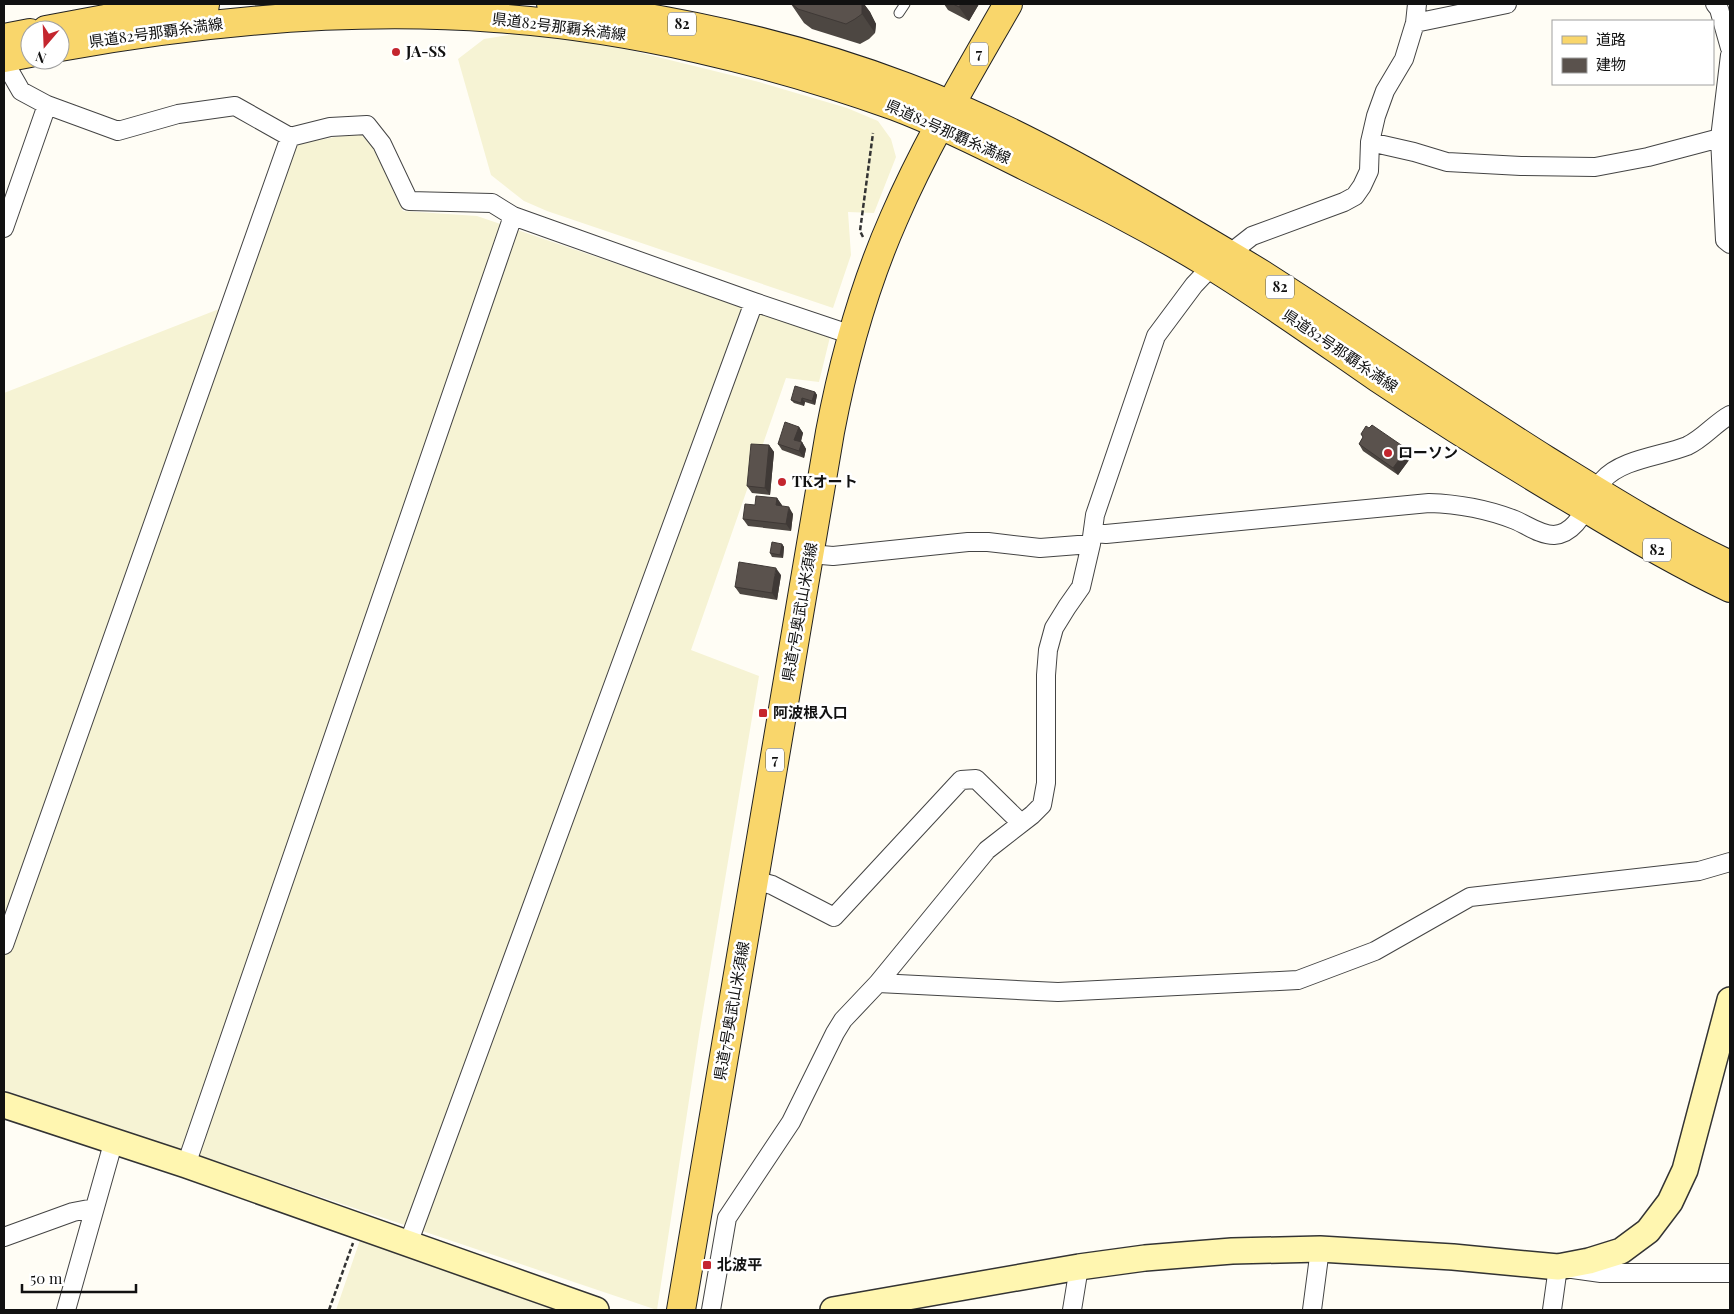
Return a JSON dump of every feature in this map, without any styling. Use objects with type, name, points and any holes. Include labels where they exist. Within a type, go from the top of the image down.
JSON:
[{"type":"main road","name":"県道82号那覇糸満線","points":[[70,26],[121,16],[220,4]]},
{"type":"main road","name":"県道82号那覇糸満線","points":[[551,4],[632,15],[754,39],[894,82],[946,115],[1106,207],[1221,260],[1480,418],[1661,552],[1730,588]]},
{"type":"main road","name":"県道7号奥武山米須線","points":[[681,1310],[833,416],[852,335],[881,249],[911,181],[1008,4]]},
{"type":"main road","name":"県道82号那覇糸満線","points":[[70,45],[182,27],[303,16],[366,14],[504,18],[550,22],[605,31],[711,52],[806,78],[895,106],[946,115]]},
{"type":"main road","points":[[10,50],[20,42]]},
{"type":"main road","name":"県道82号那覇糸満線","points":[[1590,500],[1730,565]]},
{"type":"street","points":[[711,1310],[727,1218],[791,1122],[843,1020],[878,983],[987,850],[1042,805],[1046,793],[1046,675],[1050,640],[1054,628],[1082,587],[1096,515],[1156,336],[1194,285],[1221,260],[1252,236],[1320,212],[1355,196],[1369,171],[1370,142],[1376,116],[1386,91],[1404,59],[1417,4]]},
{"type":"street","points":[[1414,23],[1507,4]]},
{"type":"street","points":[[1715,4],[1719,9],[1730,48]]},
{"type":"street","points":[[10,50],[9,70],[21,91],[46,105],[118,131],[178,114],[235,106],[290,136],[330,127],[367,125],[382,144],[409,202],[492,203],[513,216],[852,335]]},
{"type":"street","points":[[1730,55],[1720,138],[1725,240],[1730,244]]},
{"type":"street","points":[[4,228],[46,105]]},
{"type":"street","points":[[4,945],[290,136]]},
{"type":"street","points":[[1370,142],[1447,162],[1595,167],[1648,157],[1720,138]]},
{"type":"street","points":[[186,1165],[513,216]]},
{"type":"street","points":[[408,1244],[754,302]]},
{"type":"street","points":[[810,554],[833,556],[968,542],[988,542],[1040,548],[1106,534],[1429,503],[1455,504],[1483,510],[1515,520],[1542,533],[1560,534],[1578,521],[1603,480],[1617,468],[1689,445],[1730,415]]},
{"type":"street","points":[[754,880],[772,886],[834,917],[961,780],[976,780],[1021,823]]},
{"type":"street","points":[[878,983],[1058,992],[1298,980],[1375,951],[1470,897],[1690,872],[1730,862]]},
{"type":"street","points":[[1558,1267],[1589,1261],[1621,1251],[1648,1231],[1670,1202],[1685,1170],[1730,1000]]},
{"type":"street","points":[[4,1104],[186,1165],[596,1310]]},
{"type":"street","points":[[66,1310],[114,1140]]},
{"type":"street","points":[[4,1237],[73,1212],[94,1208]]},
{"type":"street","points":[[1312,1310],[1320,1249]]},
{"type":"street","points":[[833,1310],[1079,1267],[1145,1258],[1232,1251],[1320,1249],[1452,1257],[1601,1272],[1730,1273]]},
{"type":"street","points":[[1072,1310],[1079,1267]]},
{"type":"street","points":[[1552,1310],[1558,1267]]},
{"type":"lane","points":[[899,13],[905,4]]},
{"type":"path","points":[[872,133],[860,231],[865,240],[881,249]]},
{"type":"path","points":[[329,1310],[359,1227]]},
{"type":"shaded area","points":[[544,29],[759,82],[847,108],[878,121],[891,139],[896,157],[874,213],[848,212],[851,255],[833,308],[547,211],[524,201],[491,175],[458,59],[484,39]]},
{"type":"shaded area","points":[[359,133],[372,145],[403,211],[477,216],[830,337],[819,382],[786,378],[691,650],[759,676],[699,1035],[657,1310],[4,1090],[4,393],[237,302],[295,144]]},
{"type":"shaded area","points":[[360,1240],[567,1310],[336,1310]]},
{"type":"building","points":[[792,4],[862,4],[862,14],[846,24],[798,9]]},
{"type":"building","points":[[795,386],[815,392],[812,401],[802,398],[801,403],[791,400]]},
{"type":"building","points":[[785,422],[799,427],[794,440],[802,442],[799,451],[778,444]]},
{"type":"building","name":"ローソン","points":[[1372,425],[1407,449],[1393,468],[1359,444],[1363,437],[1361,434],[1366,426],[1369,428]]},
{"type":"building","points":[[751,444],[769,445],[765,488],[747,486]]},
{"type":"building","points":[[756,496],[777,498],[776,505],[789,507],[786,524],[743,519],[745,504],[755,505]]},
{"type":"building","points":[[772,542],[782,544],[780,555],[770,553]]},
{"type":"building","points":[[739,562],[776,568],[772,593],[735,587]]},
{"type":"place","name":"JA-SS","points":[[396,52]]},
{"type":"place","name":"ローソン","points":[[1388,453]]},
{"type":"place","name":"TKオート","points":[[782,482]]},
{"type":"place","name":"阿波根入口","points":[[763,713]]},
{"type":"place","name":"北波平","points":[[707,1265]]}]
